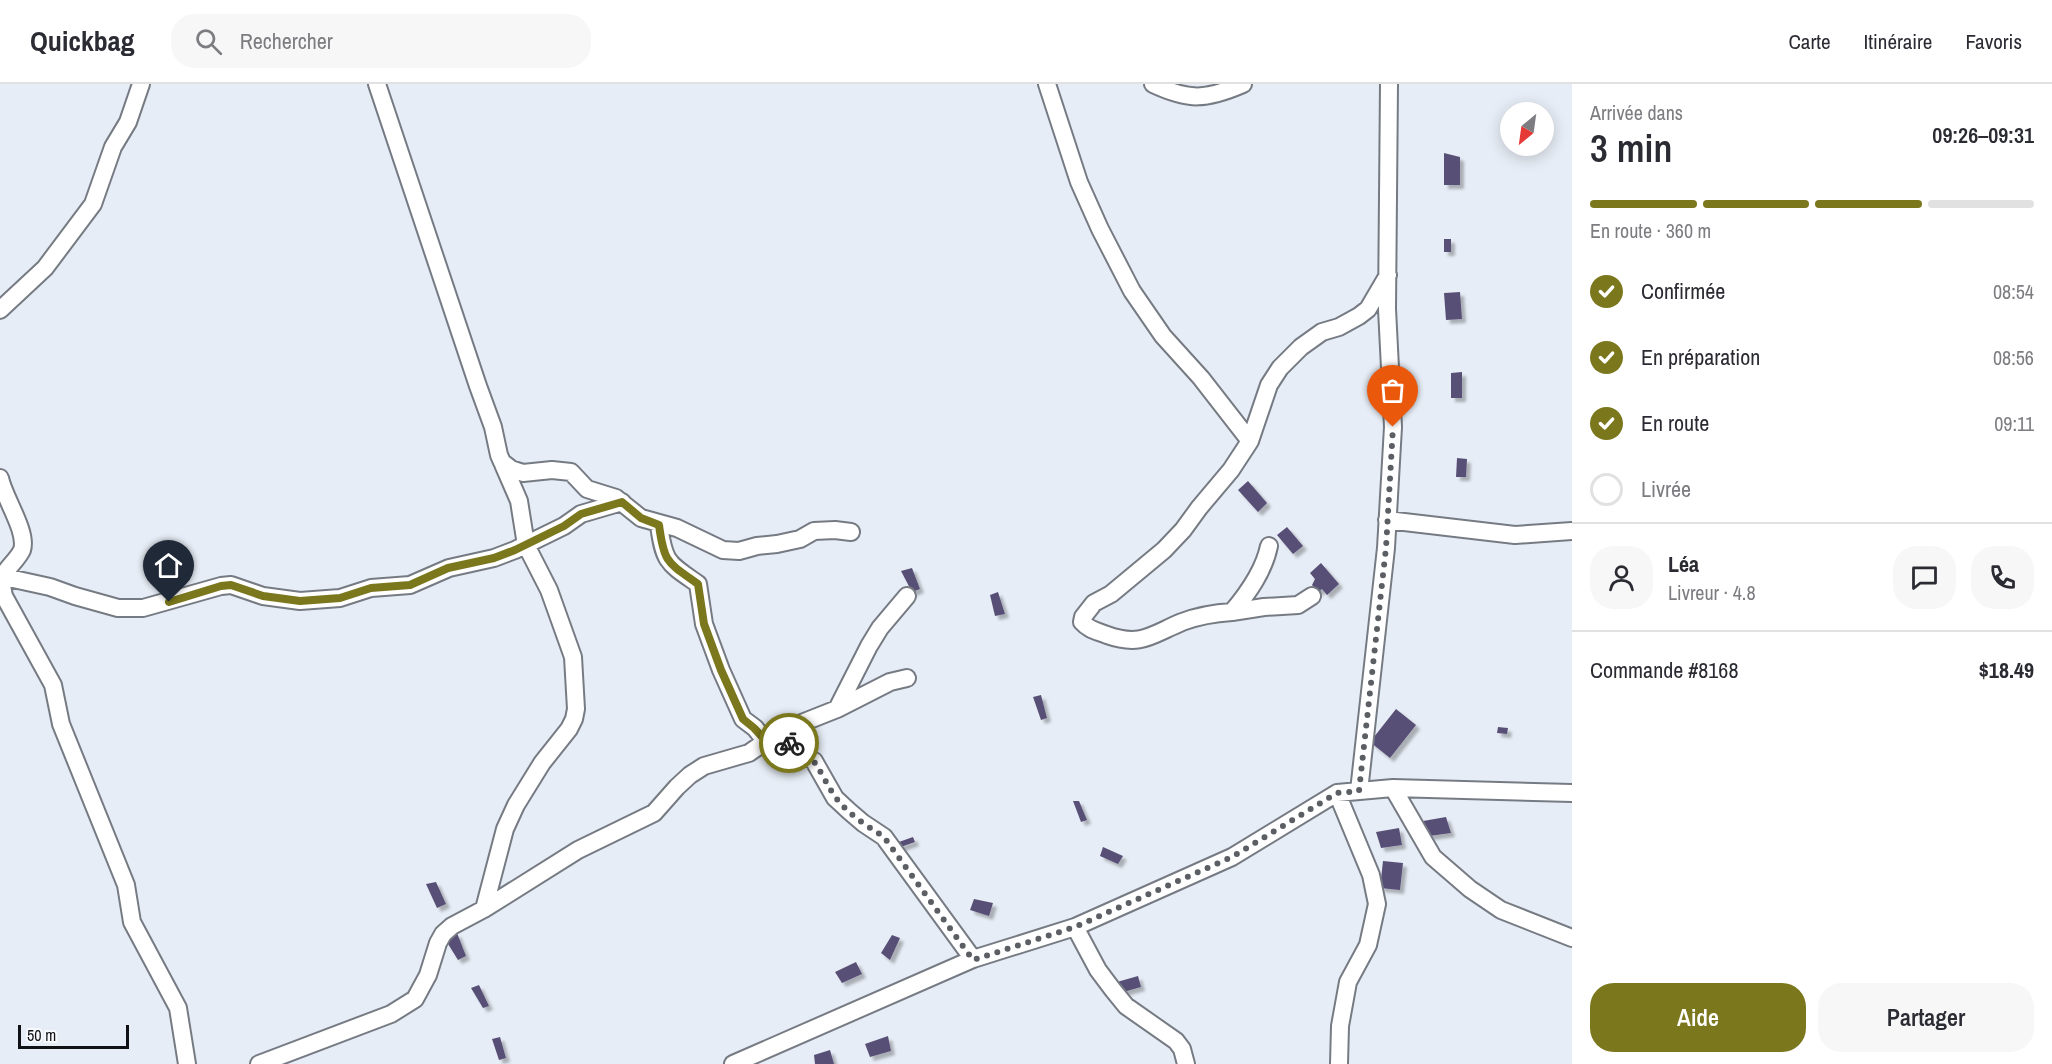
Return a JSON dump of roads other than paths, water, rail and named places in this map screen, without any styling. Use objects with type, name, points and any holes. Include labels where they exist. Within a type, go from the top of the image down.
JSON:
[{"type":"street","points":[[0,310],[45,268],[93,204],[113,147],[128,122],[141,84]]},
{"type":"street","points":[[377,84],[478,386],[494,427],[502,462],[519,501],[526,544],[549,590],[573,657],[574,719],[542,764],[512,813],[505,829],[484,909]]},
{"type":"street","points":[[1047,84],[1079,182],[1132,291],[1163,336],[1201,378],[1250,441]]},
{"type":"street","points":[[1153,84],[1174,94],[1193,98],[1210,96],[1243,84]]},
{"type":"street","points":[[1359,791],[1386,548],[1393,427],[1387,309],[1389,84]]},
{"type":"street","points":[[1312,596],[1298,605],[1213,613],[1184,621],[1150,637],[1135,641],[1119,640],[1092,630],[1082,622],[1083,617],[1094,603],[1111,594],[1164,550],[1231,470],[1250,441],[1269,385],[1280,368],[1301,347],[1322,332],[1339,327],[1368,309],[1388,275]]},
{"type":"street","points":[[502,462],[511,469],[524,473],[552,470],[571,472],[587,489],[609,495],[622,502],[641,518],[659,525],[677,528],[723,550],[739,551],[800,539],[814,531],[851,532]]},
{"type":"street","points":[[0,478],[2,488],[22,533],[23,543],[21,552],[1,576],[4,596],[53,685],[61,724],[126,885],[132,922],[178,1008],[187,1064]]},
{"type":"street","points":[[1,576],[50,586],[75,596],[118,608],[143,608],[231,585],[254,594],[281,599],[340,598],[371,588],[410,585],[448,568],[494,558],[564,526],[581,514],[622,502]]},
{"type":"street","points":[[1387,520],[1515,536],[1572,531]]},
{"type":"street","points":[[659,525],[662,549],[669,561],[676,570],[698,584],[704,624],[743,719],[754,728],[814,761],[835,798],[863,824],[884,837],[973,960]]},
{"type":"street","points":[[1232,612],[1266,560],[1269,546]]},
{"type":"street","points":[[837,709],[869,645],[907,596]]},
{"type":"street","points":[[259,1064],[391,1014],[415,999],[428,975],[438,943],[443,934],[452,926],[484,909],[579,850],[654,813],[677,787],[704,766],[749,753],[773,737],[837,709],[890,682],[908,678]]},
{"type":"street","points":[[1393,788],[1433,857],[1470,889],[1501,910],[1572,938]]},
{"type":"street","points":[[733,1064],[973,960],[1075,927],[1232,857],[1337,793],[1393,788],[1572,793]]},
{"type":"street","points":[[1337,793],[1371,875],[1377,904],[1368,945],[1348,982],[1340,1026],[1339,1064]]},
{"type":"street","points":[[1075,927],[1098,970],[1113,990],[1126,1006],[1176,1041],[1182,1049],[1186,1064]]}]
